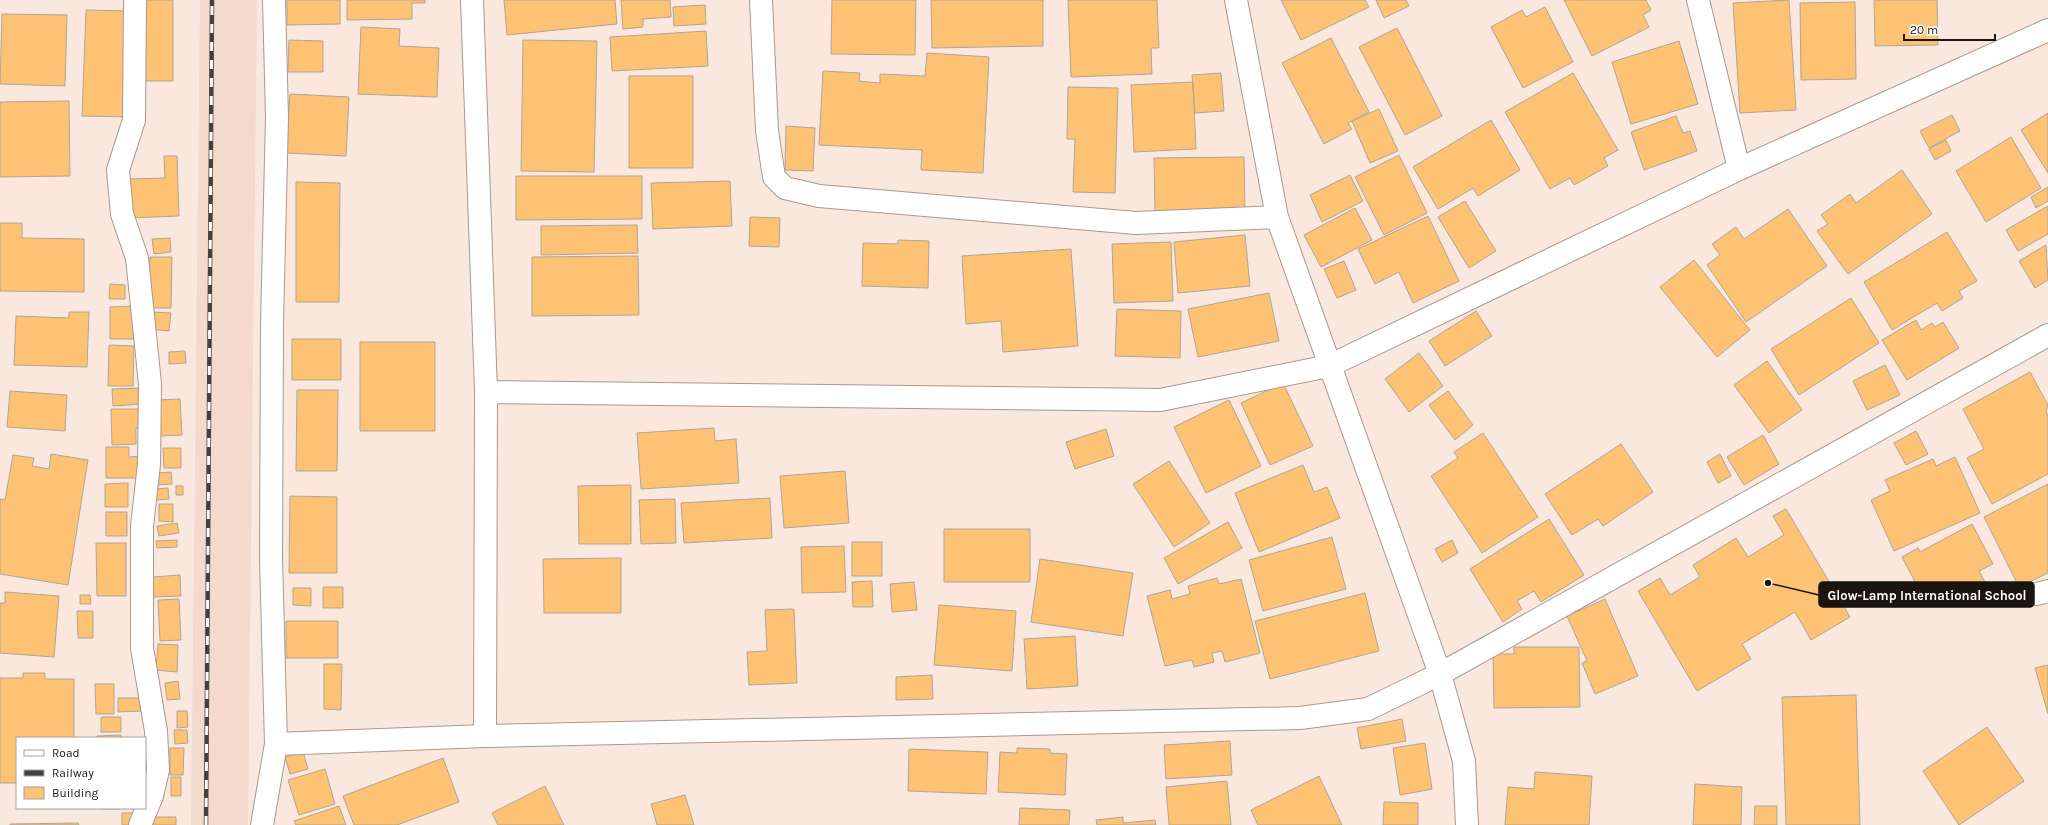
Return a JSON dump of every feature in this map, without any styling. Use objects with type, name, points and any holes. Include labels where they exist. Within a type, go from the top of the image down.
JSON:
[{"type":"street","points":[[135,0],[134,120],[118,170],[122,214],[137,258],[150,384],[149,464],[142,526],[142,648],[156,731],[158,770],[152,796],[140,825]]},
{"type":"street","points":[[262,825],[276,744],[271,558],[272,324],[277,117],[274,0]]},
{"type":"street","points":[[472,0],[486,392],[485,736]]},
{"type":"street","points":[[761,0],[768,131],[774,177],[785,188],[819,196],[1136,223],[1277,217]]},
{"type":"street","points":[[1236,0],[1277,217],[1440,674],[1464,761],[1467,825]]},
{"type":"street","points":[[1698,0],[1739,169]]},
{"type":"street","points":[[486,392],[1160,400],[1329,366],[1739,169],[2048,30]]},
{"type":"street","points":[[276,744],[485,736],[1300,718],[1368,709],[1440,674],[2048,335]]},
{"type":"shaded area","points":[[200,0],[257,0],[248,825],[191,825]]},
{"type":"building","points":[[140,0],[173,0],[173,81],[139,81]]},
{"type":"building","points":[[287,0],[340,0],[340,24],[287,25]]},
{"type":"building","points":[[347,0],[425,0],[425,3],[412,3],[412,19],[347,20]]},
{"type":"building","points":[[504,0],[615,0],[617,24],[507,35]]},
{"type":"building","points":[[621,0],[670,0],[671,17],[643,19],[643,27],[623,29]]},
{"type":"building","points":[[832,0],[916,0],[915,55],[831,54]]},
{"type":"building","points":[[931,0],[1043,0],[1043,46],[932,48]]},
{"type":"building","points":[[1068,0],[1157,0],[1159,48],[1151,48],[1152,74],[1071,77]]},
{"type":"building","points":[[1281,0],[1365,0],[1369,7],[1301,40]]},
{"type":"building","points":[[1376,0],[1406,0],[1409,6],[1384,18]]},
{"type":"building","points":[[1564,0],[1646,0],[1651,10],[1643,15],[1649,27],[1592,56]]},
{"type":"building","points":[[1789,0],[1796,110],[1740,113],[1733,3]]},
{"type":"building","points":[[1874,0],[1937,0],[1938,45],[1875,46]]},
{"type":"building","points":[[1855,2],[1856,79],[1801,80],[1800,3]]},
{"type":"building","points":[[705,5],[706,24],[674,26],[673,7]]},
{"type":"building","points":[[1545,7],[1573,62],[1523,88],[1491,27],[1522,10],[1526,17]]},
{"type":"building","points":[[86,10],[133,11],[129,117],[82,116]]},
{"type":"building","points":[[2,14],[67,15],[65,86],[0,84]]},
{"type":"building","points":[[361,27],[400,29],[399,46],[439,48],[437,97],[358,94]]},
{"type":"building","points":[[1397,28],[1442,116],[1405,135],[1359,47]]},
{"type":"building","points":[[706,31],[708,66],[612,71],[610,37]]},
{"type":"building","points":[[1331,38],[1369,112],[1348,123],[1352,129],[1324,144],[1282,63]]},
{"type":"building","points":[[289,40],[323,41],[323,72],[288,72]]},
{"type":"building","points":[[523,40],[597,41],[594,172],[521,171]]},
{"type":"building","points":[[1679,41],[1698,104],[1631,124],[1612,62]]},
{"type":"building","points":[[927,53],[989,57],[983,173],[921,170],[922,150],[819,145],[823,71],[860,73],[859,81],[880,83],[880,74],[925,76]]},
{"type":"building","points":[[1221,73],[1224,111],[1195,113],[1192,75]]},
{"type":"building","points":[[1573,73],[1618,150],[1604,158],[1608,166],[1574,185],[1570,178],[1550,189],[1505,112]]},
{"type":"building","points":[[629,76],[693,76],[693,168],[629,168]]},
{"type":"building","points":[[1193,82],[1196,149],[1134,152],[1131,85]]},
{"type":"building","points":[[1068,87],[1118,88],[1115,193],[1073,192],[1075,139],[1067,139]]},
{"type":"building","points":[[290,94],[349,97],[346,156],[286,153]]},
{"type":"building","points":[[69,101],[70,176],[0,177],[0,102]]},
{"type":"building","points":[[1379,109],[1398,151],[1370,163],[1352,121]]},
{"type":"building","points":[[2048,113],[2048,173],[2021,130]]},
{"type":"building","points":[[1952,115],[1960,131],[1929,148],[1920,131]]},
{"type":"building","points":[[1676,116],[1683,133],[1690,131],[1697,151],[1644,170],[1631,132]]},
{"type":"building","points":[[1491,120],[1520,170],[1478,196],[1473,188],[1438,209],[1413,167]]},
{"type":"building","points":[[786,126],[815,128],[813,171],[785,170]]},
{"type":"building","points":[[2011,137],[2041,188],[1986,222],[1956,171]]},
{"type":"building","points":[[1946,140],[1951,151],[1935,160],[1929,149]]},
{"type":"building","points":[[1399,155],[1427,213],[1384,235],[1355,177]]},
{"type":"building","points":[[164,156],[177,156],[179,216],[129,218],[128,179],[165,178]]},
{"type":"building","points":[[1244,157],[1245,211],[1155,212],[1154,158]]},
{"type":"building","points":[[1902,170],[1932,214],[1848,274],[1817,231],[1828,224],[1821,215],[1850,194],[1856,203]]},
{"type":"building","points":[[1350,175],[1363,201],[1322,222],[1310,195]]},
{"type":"building","points":[[516,176],[642,176],[642,219],[516,220]]},
{"type":"building","points":[[730,181],[732,226],[653,229],[651,183]]},
{"type":"building","points":[[296,182],[340,183],[339,302],[296,302]]},
{"type":"building","points":[[2048,187],[2048,201],[2036,208],[2031,197]]},
{"type":"building","points":[[1465,201],[1496,251],[1469,268],[1438,217]]},
{"type":"building","points":[[2048,206],[2048,234],[2018,251],[2006,230]]},
{"type":"building","points":[[1355,208],[1372,240],[1321,267],[1304,235]]},
{"type":"building","points":[[1788,209],[1827,266],[1746,322],[1707,265],[1720,255],[1712,244],[1736,227],[1744,239]]},
{"type":"building","points":[[1428,216],[1459,281],[1413,303],[1399,272],[1375,284],[1358,249]]},
{"type":"building","points":[[750,217],[780,218],[779,247],[749,246]]},
{"type":"building","points":[[0,223],[22,223],[22,238],[84,239],[84,292],[0,291]]},
{"type":"building","points":[[637,225],[638,253],[541,255],[541,226]]},
{"type":"building","points":[[1947,232],[1977,281],[1959,291],[1963,298],[1942,311],[1937,303],[1892,330],[1864,282]]},
{"type":"building","points":[[1245,235],[1250,286],[1178,293],[1174,242]]},
{"type":"building","points":[[170,238],[171,252],[154,254],[152,239]]},
{"type":"building","points":[[898,240],[929,241],[928,288],[862,286],[863,243],[898,244]]},
{"type":"building","points":[[1171,242],[1173,301],[1114,303],[1112,244]]},
{"type":"building","points":[[2046,245],[2048,280],[2035,288],[2019,261]]},
{"type":"building","points":[[1071,249],[1078,346],[1003,352],[1001,321],[966,324],[962,256]]},
{"type":"building","points":[[638,256],[639,315],[532,316],[532,257]]},
{"type":"building","points":[[150,257],[172,257],[171,308],[149,308]]},
{"type":"building","points":[[1694,260],[1750,330],[1717,357],[1660,287]]},
{"type":"building","points":[[1344,261],[1356,290],[1337,298],[1324,269]]},
{"type":"building","points":[[110,284],[125,285],[125,299],[109,299]]},
{"type":"building","points":[[1269,293],[1279,341],[1198,357],[1188,309]]},
{"type":"building","points":[[1851,298],[1879,343],[1799,395],[1771,349]]},
{"type":"building","points":[[135,306],[135,339],[110,339],[110,307]]},
{"type":"building","points":[[1117,309],[1181,311],[1180,358],[1115,356]]},
{"type":"building","points":[[1476,311],[1492,336],[1445,366],[1429,341]]},
{"type":"building","points":[[69,312],[89,312],[87,367],[14,365],[16,316],[69,318]]},
{"type":"building","points":[[152,312],[171,313],[169,331],[150,329]]},
{"type":"building","points":[[1916,320],[1921,330],[1932,323],[1935,327],[1943,322],[1959,348],[1907,380],[1882,340]]},
{"type":"building","points":[[292,339],[341,339],[341,380],[292,380]]},
{"type":"building","points":[[360,342],[435,342],[435,431],[360,431]]},
{"type":"building","points":[[109,345],[134,346],[133,386],[108,386]]},
{"type":"building","points":[[185,351],[186,363],[169,364],[169,352]]},
{"type":"building","points":[[1419,353],[1443,386],[1409,412],[1385,379]]},
{"type":"building","points":[[1767,361],[1802,410],[1769,433],[1734,385]]},
{"type":"building","points":[[1885,365],[1900,395],[1867,410],[1853,381]]},
{"type":"building","points":[[2030,372],[2048,405],[2046,412],[2048,415],[2048,474],[1992,504],[1967,458],[1984,449],[1963,409]]},
{"type":"building","points":[[1283,383],[1313,446],[1270,465],[1241,403]]},
{"type":"building","points":[[142,388],[143,404],[113,406],[112,389]]},
{"type":"building","points":[[297,390],[338,390],[337,471],[296,471]]},
{"type":"building","points":[[10,391],[67,395],[65,431],[7,427]]},
{"type":"building","points":[[1448,391],[1473,425],[1455,440],[1429,405]]},
{"type":"building","points":[[180,399],[182,435],[159,436],[157,400]]},
{"type":"building","points":[[1229,400],[1261,466],[1206,493],[1174,427]]},
{"type":"building","points":[[111,409],[145,409],[145,428],[136,428],[136,444],[112,445]]},
{"type":"building","points":[[714,428],[715,441],[736,439],[739,483],[641,489],[637,433]]},
{"type":"building","points":[[1106,429],[1114,456],[1075,469],[1066,442]]},
{"type":"building","points":[[1916,431],[1928,454],[1906,465],[1894,443]]},
{"type":"building","points":[[1483,433],[1538,517],[1482,553],[1431,476],[1458,458],[1454,452]]},
{"type":"building","points":[[1763,435],[1779,464],[1744,485],[1727,457]]},
{"type":"building","points":[[1621,444],[1653,492],[1603,526],[1598,519],[1572,535],[1545,494]]},
{"type":"building","points":[[106,447],[129,447],[129,457],[142,456],[142,478],[106,478]]},
{"type":"building","points":[[163,448],[181,448],[181,468],[164,468]]},
{"type":"building","points":[[51,454],[88,460],[68,585],[0,574],[0,499],[5,500],[13,455],[34,458],[32,466],[49,469]]},
{"type":"building","points":[[1720,454],[1731,476],[1718,483],[1707,462]]},
{"type":"building","points":[[1955,457],[1980,513],[1894,551],[1871,500],[1890,491],[1885,480],[1933,459],[1936,466]]},
{"type":"building","points":[[1169,461],[1210,523],[1174,547],[1133,484]]},
{"type":"building","points":[[1303,465],[1314,492],[1327,487],[1340,518],[1259,552],[1235,493]]},
{"type":"building","points":[[845,471],[849,523],[784,528],[780,476]]},
{"type":"building","points":[[171,472],[172,484],[158,485],[158,473]]},
{"type":"building","points":[[128,483],[128,507],[105,507],[105,484]]},
{"type":"building","points":[[2048,484],[2048,573],[2019,587],[1984,517]]},
{"type":"building","points":[[631,485],[631,544],[579,544],[578,486]]},
{"type":"building","points":[[176,486],[183,486],[183,495],[176,495]]},
{"type":"building","points":[[168,488],[169,499],[156,500],[155,489]]},
{"type":"building","points":[[290,496],[337,497],[337,573],[289,573]]},
{"type":"building","points":[[770,498],[772,538],[684,543],[681,503]]},
{"type":"building","points":[[675,499],[676,543],[641,544],[639,500]]},
{"type":"building","points":[[159,504],[173,504],[173,522],[159,521]]},
{"type":"building","points":[[1786,509],[1850,617],[1811,640],[1795,612],[1742,644],[1751,659],[1697,691],[1638,591],[1660,578],[1670,595],[1700,577],[1693,565],[1736,538],[1748,557],[1784,535],[1773,516]]},
{"type":"building","points":[[106,512],[127,512],[127,536],[106,536]]},
{"type":"building","points":[[1549,519],[1584,575],[1541,602],[1534,591],[1517,601],[1522,609],[1503,622],[1470,569]]},
{"type":"building","points":[[1228,522],[1242,548],[1178,584],[1164,558]]},
{"type":"building","points":[[177,523],[179,533],[159,536],[157,526]]},
{"type":"building","points":[[1972,524],[1993,564],[1979,571],[1985,582],[1944,604],[1940,596],[1937,594],[1925,597],[1922,595],[1902,557],[1918,548],[1920,552]]},
{"type":"building","points":[[944,529],[1030,529],[1030,582],[944,582]]},
{"type":"building","points":[[1332,537],[1346,589],[1263,611],[1249,560]]},
{"type":"building","points":[[177,540],[177,547],[157,548],[156,541]]},
{"type":"building","points":[[1452,540],[1458,553],[1442,562],[1435,549]]},
{"type":"building","points":[[852,542],[882,542],[882,576],[852,576]]},
{"type":"building","points":[[96,543],[126,543],[126,596],[97,596]]},
{"type":"building","points":[[844,546],[846,592],[802,593],[801,547]]},
{"type":"building","points":[[621,558],[621,613],[544,613],[543,559]]},
{"type":"building","points":[[1040,559],[1133,573],[1123,636],[1031,622]]},
{"type":"building","points":[[180,575],[181,596],[154,597],[152,577]]},
{"type":"building","points":[[1217,578],[1219,584],[1241,579],[1260,653],[1225,662],[1222,651],[1212,653],[1214,662],[1194,667],[1192,660],[1165,666],[1147,596],[1170,590],[1172,599],[1190,594],[1188,586]]},
{"type":"building","points":[[872,581],[873,607],[853,607],[852,582]]},
{"type":"building","points":[[914,582],[917,610],[892,612],[890,584]]},
{"type":"building","points":[[323,587],[343,587],[343,608],[323,608]]},
{"type":"building","points":[[293,588],[311,588],[311,606],[293,605]]},
{"type":"building","points":[[5,592],[59,596],[54,657],[0,653],[0,603],[5,603]]},
{"type":"building","points":[[1365,593],[1379,651],[1270,679],[1255,621]]},
{"type":"building","points":[[80,595],[90,595],[91,604],[80,604]]},
{"type":"building","points":[[179,599],[181,640],[160,641],[158,600]]},
{"type":"building","points":[[1605,599],[1638,676],[1595,694],[1582,663],[1587,661],[1567,616]]},
{"type":"building","points":[[939,605],[1016,611],[1012,671],[934,665]]},
{"type":"building","points":[[794,609],[797,683],[749,685],[747,652],[767,651],[765,610]]},
{"type":"building","points":[[77,611],[93,611],[93,638],[78,638]]},
{"type":"building","points":[[286,621],[338,621],[338,658],[286,658]]},
{"type":"building","points":[[1075,636],[1078,686],[1027,689],[1024,639]]},
{"type":"building","points":[[158,644],[178,645],[177,672],[156,670]]},
{"type":"building","points":[[1514,647],[1579,647],[1580,707],[1494,708],[1493,654],[1514,654]]},
{"type":"building","points":[[324,664],[342,664],[341,710],[324,709]]},
{"type":"building","points":[[2048,665],[2048,714],[2035,668]]},
{"type":"building","points":[[23,673],[45,673],[45,679],[74,679],[74,737],[16,737],[16,783],[0,783],[0,678],[23,678]]},
{"type":"building","points":[[932,675],[933,699],[896,700],[896,677]]},
{"type":"building","points":[[178,681],[180,699],[167,700],[165,683]]},
{"type":"building","points":[[95,684],[114,684],[114,714],[96,714]]},
{"type":"building","points":[[1856,695],[1860,825],[1786,825],[1782,697]]},
{"type":"building","points":[[118,698],[141,698],[141,711],[118,712]]},
{"type":"building","points":[[177,711],[187,711],[188,727],[177,728]]},
{"type":"building","points":[[101,717],[121,717],[121,732],[101,732]]},
{"type":"building","points":[[1402,719],[1406,741],[1361,749],[1357,728]]},
{"type":"building","points":[[1987,727],[2024,781],[1959,825],[1923,771]]},
{"type":"building","points":[[174,730],[187,730],[188,743],[175,744]]},
{"type":"building","points":[[121,735],[121,737],[97,737]]},
{"type":"building","points":[[1230,741],[1232,775],[1166,779],[1164,745]]},
{"type":"building","points":[[1425,743],[1432,789],[1400,795],[1393,748]]},
{"type":"building","points":[[170,748],[184,748],[183,775],[170,775]]},
{"type":"building","points":[[1017,748],[1050,749],[1050,753],[1067,754],[1065,795],[998,792],[1000,752],[1017,753]]},
{"type":"building","points":[[909,749],[988,752],[986,794],[908,791]]},
{"type":"building","points":[[303,752],[308,769],[290,774],[285,757]]},
{"type":"building","points":[[146,757],[151,757],[146,776]]},
{"type":"building","points":[[443,758],[459,802],[397,825],[354,825],[343,796]]},
{"type":"building","points":[[325,769],[335,804],[299,815],[288,780]]},
{"type":"building","points":[[1535,772],[1592,776],[1589,825],[1505,825],[1508,787],[1534,789]]},
{"type":"building","points":[[1319,776],[1342,825],[1258,825],[1251,810]]},
{"type":"building","points":[[171,777],[181,777],[181,796],[171,796]]},
{"type":"building","points":[[1227,781],[1231,825],[1169,825],[1166,787]]},
{"type":"building","points":[[1695,784],[1742,787],[1741,825],[1693,825]]},
{"type":"building","points":[[545,786],[564,825],[498,825],[492,813]]},
{"type":"building","points":[[685,795],[694,825],[657,825],[651,804]]},
{"type":"building","points":[[1384,802],[1418,803],[1418,825],[1383,825]]},
{"type":"building","points":[[339,806],[346,825],[296,825],[294,821]]},
{"type":"building","points":[[1755,806],[1777,806],[1777,825],[1754,825]]},
{"type":"building","points":[[1020,808],[1070,810],[1069,825],[1019,825]]},
{"type":"building","points":[[122,813],[135,813],[135,825],[122,825]]},
{"type":"building","points":[[147,817],[176,817],[176,825],[147,825]]},
{"type":"building","points":[[1123,817],[1123,823],[1155,820],[1156,825],[1097,825],[1096,820]]},
{"type":"building","points":[[78,823],[79,825],[10,825],[10,824]]},
{"type":"railway","points":[[206,825],[212,0]]},
{"type":"place","name":"Glow-Lamp International School","points":[[1768,583]]}]
